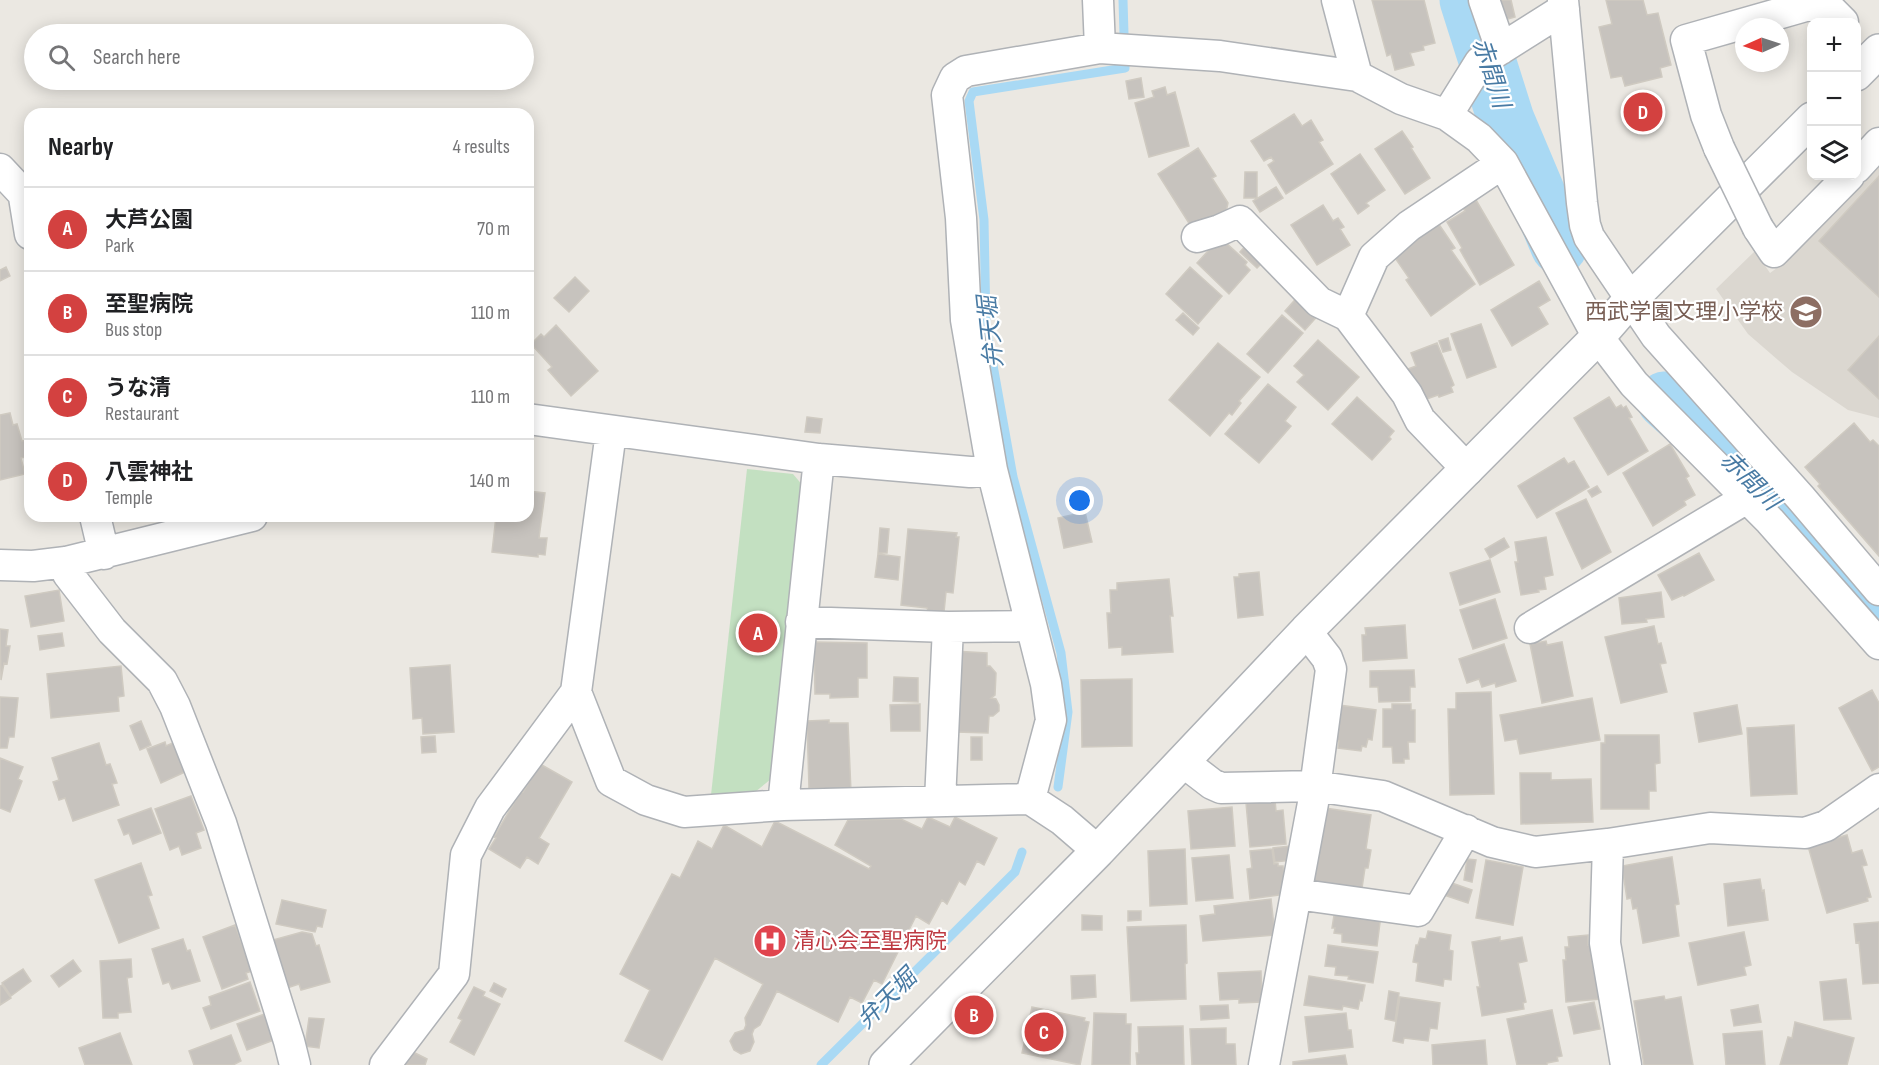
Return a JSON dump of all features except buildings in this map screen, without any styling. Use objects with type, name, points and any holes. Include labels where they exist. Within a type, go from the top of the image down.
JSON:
[{"type":"street","points":[[1098,0],[1117,49]]},
{"type":"street","points":[[1337,0],[1357,76]]},
{"type":"street","points":[[1484,0],[1492,55]]},
{"type":"street","points":[[1447,115],[1492,55],[1564,5],[1585,225],[1589,237],[1656,336],[1800,497],[1879,590]]},
{"type":"street","points":[[1839,18],[1829,8],[1809,5],[1686,40],[1706,115],[1719,148],[1758,228],[1774,252],[1845,180]]},
{"type":"street","points":[[1029,800],[1051,720],[1046,684],[992,470],[966,320],[961,218],[947,95],[955,78],[966,70],[1117,49],[1220,56],[1357,76],[1401,99],[1447,115],[1479,138],[1503,163],[1598,337],[1634,384],[1770,521],[1879,644]]},
{"type":"street","points":[[886,1065],[1098,850],[1306,631],[1468,470],[1598,337],[1631,299],[1807,124]]},
{"type":"street","points":[[1861,163],[1879,143]]},
{"type":"street","points":[[1348,316],[1374,257],[1409,226],[1503,163]]},
{"type":"street","points":[[0,169],[24,196]]},
{"type":"street","points":[[1197,237],[1240,221],[1319,302],[1348,316],[1407,394],[1420,420],[1468,470]]},
{"type":"street","points":[[534,420],[819,459],[970,472],[992,470]]},
{"type":"street","points":[[385,1065],[454,974],[466,855],[490,808],[576,692],[611,432]]},
{"type":"street","points":[[783,805],[819,459]]},
{"type":"street","points":[[1770,521],[1800,497]]},
{"type":"street","points":[[1530,628],[1747,498]]},
{"type":"street","points":[[96,522],[104,554]]},
{"type":"street","points":[[0,565],[33,566],[104,554],[229,522]]},
{"type":"street","points":[[66,561],[68,574],[112,631],[162,681],[175,706],[221,823],[290,1041],[295,1065]]},
{"type":"street","points":[[801,622],[948,627],[1030,626]]},
{"type":"street","points":[[940,801],[948,627]]},
{"type":"street","points":[[1264,1065],[1314,786],[1330,669],[1327,658],[1306,631]]},
{"type":"street","points":[[576,692],[611,780],[646,800],[684,812],[783,805],[1029,800],[1062,820],[1098,850]]},
{"type":"street","points":[[1182,761],[1212,784],[1221,788],[1314,786],[1383,796],[1492,842],[1535,852],[1608,844],[1710,828],[1805,833],[1826,826],[1879,789]]},
{"type":"street","points":[[1296,894],[1418,911],[1466,830]]},
{"type":"street","points":[[1608,844],[1605,943],[1626,1065]]},
{"type":"shaded area","name":"西武学園文理小学校","points":[[1879,162],[1879,418],[1848,410],[1792,372],[1748,334],[1716,289],[1755,251],[1770,273],[1788,260]]},
{"type":"green space","points":[[747,469],[793,474],[804,487],[771,779],[749,797],[711,795]]},
{"type":"waterway","name":"弁天堀","points":[[1058,787],[1068,712],[1061,653],[1013,477],[986,326],[984,220],[969,101],[973,92],[1125,68],[1123,0]]},
{"type":"waterway","name":"赤間川","points":[[1468,0],[1506,120],[1559,246]]},
{"type":"waterway","name":"赤間川","points":[[1665,400],[1740,467],[1860,597]]},
{"type":"waterway","name":"弁天堀","points":[[821,1065],[1015,872],[1022,852]]},
{"type":"place","name":"八雲神社","points":[[1643,112]]},
{"type":"place","name":"西武学園文理小学校","points":[[1806,312]]},
{"type":"place","name":"大芦公園","points":[[758,633]]},
{"type":"place","name":"清心会至聖病院","points":[[770,941]]},
{"type":"place","name":"至聖病院","points":[[974,1015]]},
{"type":"place","name":"うな清","points":[[1044,1032]]}]
